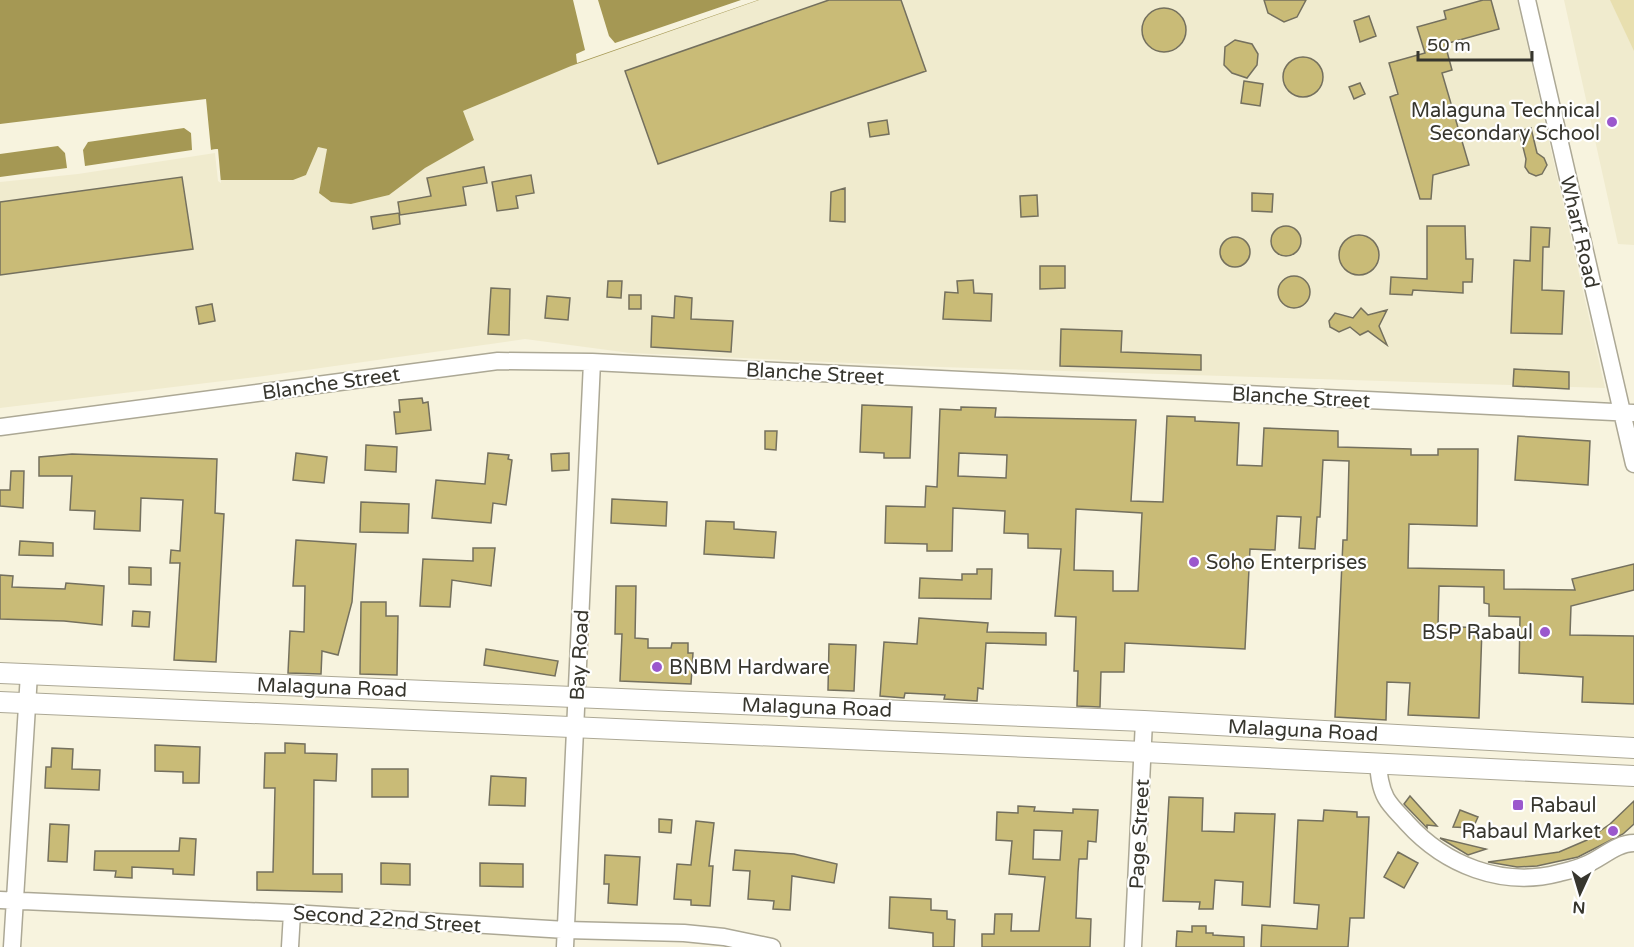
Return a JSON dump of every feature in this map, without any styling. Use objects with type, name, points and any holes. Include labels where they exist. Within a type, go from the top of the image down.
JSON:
[{"type":"street","name":"Wharf Road","points":[[1527,0],[1628,413],[1634,464]]},
{"type":"street","name":"Blanche Street","points":[[0,427],[498,361],[592,362],[1628,413]]},
{"type":"street","name":"Bay Road","points":[[565,939],[592,362]]},
{"type":"street","name":"Malaguna Road","points":[[0,673],[1144,721],[1634,748]]},
{"type":"street","points":[[12,947],[7,901],[29,674]]},
{"type":"street","name":"Malaguna Road","points":[[0,702],[1144,752],[1634,776]]},
{"type":"street","name":"Page Street","points":[[1133,947],[1144,721]]},
{"type":"street","points":[[1378,763],[1381,783],[1387,799],[1403,819],[1435,851],[1470,868],[1506,878],[1556,874],[1586,865],[1622,845],[1634,843]]},
{"type":"street","name":"Second 22nd Street","points":[[7,901],[292,913],[565,939],[684,933],[724,937],[772,947]]},
{"type":"street","points":[[290,947],[292,913]]},
{"type":"shaded area","points":[[0,0],[759,0],[571,66],[463,111],[474,140],[425,168],[389,195],[351,204],[331,202],[319,193],[327,149],[318,147],[306,175],[293,180],[220,180],[217,149],[77,171],[0,179]]},
{"type":"shaded area","points":[[758,0],[1517,0],[1605,388],[940,367],[630,353],[525,339],[264,376],[0,408],[0,179],[218,149],[306,175],[318,147],[327,149],[319,193],[351,204],[389,195],[425,168],[463,111],[577,63]]},
{"type":"shaded area","name":"Malaguna Technical Secondary School","points":[[1564,0],[1634,0],[1634,245],[1618,244]]},
{"type":"shaded area","points":[[1610,0],[1634,0],[1634,51]]},
{"type":"pier","points":[[573,0],[598,0],[609,36],[615,43],[741,0],[758,0],[577,63],[576,54],[585,50]]},
{"type":"pier","points":[[206,99],[211,150],[218,149],[221,183],[218,181],[215,153],[78,174],[0,182],[0,177],[67,168],[65,153],[58,146],[0,154],[0,124]],"holes":[[[184,128],[191,133],[192,150],[85,166],[83,150],[88,142]]]},
{"type":"building","points":[[829,0],[901,0],[926,71],[658,164],[625,71]]},
{"type":"building","points":[[1264,0],[1306,0],[1297,17],[1284,22],[1268,13]]},
{"type":"building","points":[[1483,0],[1491,0],[1499,29],[1445,44],[1452,70],[1442,73],[1469,165],[1433,175],[1431,199],[1420,199],[1390,97],[1398,94],[1389,63],[1425,53],[1417,27],[1446,19],[1444,11]]},
{"type":"building","points":[[1164,8],[1179,15],[1186,30],[1179,45],[1164,52],[1149,45],[1142,30],[1149,15]]},
{"type":"building","points":[[1369,16],[1376,36],[1360,42],[1354,21]]},
{"type":"building","points":[[1235,40],[1252,44],[1258,54],[1257,65],[1247,78],[1232,73],[1224,65],[1225,47]]},
{"type":"building","points":[[1303,57],[1311,58],[1317,63],[1322,69],[1322,85],[1317,91],[1311,96],[1303,97],[1295,96],[1289,91],[1284,85],[1283,77],[1284,69],[1289,63],[1295,58]]},
{"type":"building","points":[[1244,81],[1263,84],[1260,106],[1241,103]]},
{"type":"building","points":[[1360,83],[1365,94],[1354,99],[1349,87]]},
{"type":"building","points":[[887,120],[889,134],[870,137],[868,123]]},
{"type":"building","points":[[1531,128],[1537,153],[1544,158],[1547,165],[1542,174],[1536,176],[1529,173],[1525,167],[1526,159],[1519,131]]},
{"type":"building","points":[[484,167],[487,183],[463,187],[466,205],[400,215],[398,202],[431,196],[427,178]]},
{"type":"building","points":[[531,175],[534,193],[516,196],[518,208],[497,211],[492,182]]},
{"type":"building","points":[[182,177],[193,249],[0,275],[0,202]]},
{"type":"building","points":[[845,188],[845,222],[830,221],[831,192]]},
{"type":"building","points":[[1252,193],[1273,194],[1272,212],[1252,211]]},
{"type":"building","points":[[1037,195],[1038,216],[1021,217],[1020,196]]},
{"type":"building","points":[[399,213],[400,224],[373,229],[371,217]]},
{"type":"building","points":[[1286,226],[1292,227],[1300,235],[1300,247],[1292,255],[1286,256],[1280,255],[1272,247],[1271,241],[1272,235],[1280,227]]},
{"type":"building","points":[[1427,226],[1465,226],[1466,259],[1473,259],[1472,282],[1463,282],[1463,293],[1413,290],[1412,295],[1390,294],[1391,277],[1427,279]]},
{"type":"building","points":[[1531,227],[1550,228],[1549,247],[1543,247],[1542,290],[1564,291],[1562,334],[1511,333],[1514,260],[1530,261]]},
{"type":"building","points":[[1359,235],[1367,236],[1373,241],[1378,247],[1378,263],[1373,269],[1367,274],[1359,275],[1351,274],[1345,269],[1340,263],[1339,255],[1340,247],[1345,241],[1351,236]]},
{"type":"building","points":[[1235,237],[1246,241],[1250,252],[1246,263],[1235,267],[1224,263],[1220,252],[1224,241]]},
{"type":"building","points":[[1040,266],[1065,266],[1065,288],[1040,289]]},
{"type":"building","points":[[1294,276],[1306,280],[1310,292],[1306,304],[1294,308],[1282,304],[1278,292],[1282,280]]},
{"type":"building","points":[[973,280],[974,293],[992,294],[991,321],[943,319],[945,292],[958,293],[957,281]]},
{"type":"building","points":[[608,281],[622,281],[621,298],[607,297]]},
{"type":"building","points":[[491,288],[510,289],[509,335],[488,334]]},
{"type":"building","points":[[629,295],[641,295],[641,309],[629,309]]},
{"type":"building","points":[[547,296],[570,298],[568,320],[545,318]]},
{"type":"building","points":[[675,296],[692,298],[691,319],[733,321],[731,352],[651,347],[652,316],[674,318]]},
{"type":"building","points":[[212,304],[215,321],[199,324],[196,307]]},
{"type":"building","points":[[1361,308],[1368,315],[1387,310],[1379,326],[1387,345],[1368,331],[1360,335],[1350,327],[1339,332],[1330,327],[1329,321],[1335,313],[1353,318]]},
{"type":"building","points":[[1061,329],[1122,331],[1121,352],[1201,355],[1201,370],[1060,366]]},
{"type":"building","points":[[1514,369],[1569,372],[1569,389],[1513,386]]},
{"type":"building","points":[[422,398],[423,403],[428,402],[431,430],[396,434],[394,412],[400,412],[399,400]]},
{"type":"building","points":[[862,405],[912,407],[910,458],[884,458],[884,453],[860,452]]},
{"type":"building","points":[[961,407],[996,408],[995,417],[1136,420],[1131,501],[1163,502],[1167,416],[1195,417],[1195,421],[1239,423],[1237,465],[1262,466],[1264,428],[1338,431],[1338,447],[1411,449],[1411,455],[1438,455],[1438,449],[1478,449],[1477,526],[1409,524],[1408,568],[1504,570],[1504,589],[1575,590],[1572,579],[1634,564],[1634,590],[1571,606],[1570,635],[1634,636],[1634,704],[1582,702],[1583,677],[1519,673],[1520,617],[1489,616],[1489,604],[1484,603],[1484,587],[1439,586],[1438,626],[1482,628],[1479,718],[1408,715],[1410,683],[1387,682],[1386,720],[1335,717],[1343,540],[1347,540],[1349,461],[1323,460],[1320,517],[1317,517],[1315,549],[1299,548],[1301,517],[1277,516],[1275,550],[1250,549],[1245,649],[1125,643],[1124,672],[1101,672],[1100,707],[1077,706],[1078,671],[1074,671],[1076,617],[1055,616],[1061,549],[1028,548],[1028,534],[1004,533],[1005,511],[953,508],[952,551],[927,551],[927,544],[885,543],[886,506],[925,507],[926,486],[937,487],[940,409],[961,410]],"holes":[[[959,453],[1007,455],[1006,478],[958,476]],[[1076,509],[1142,513],[1138,591],[1113,591],[1113,571],[1074,570]]]},
{"type":"building","points":[[765,431],[777,431],[776,450],[765,449]]},
{"type":"building","points":[[1518,436],[1590,441],[1588,485],[1515,480]]},
{"type":"building","points":[[366,445],[397,447],[396,472],[365,470]]},
{"type":"building","points":[[296,453],[327,457],[324,483],[293,480]]},
{"type":"building","points":[[488,453],[509,455],[508,459],[512,460],[506,505],[493,503],[491,523],[432,518],[436,480],[485,484]]},
{"type":"building","points":[[569,453],[569,470],[552,471],[551,454]]},
{"type":"building","points":[[72,454],[217,459],[215,513],[224,514],[216,662],[174,660],[180,563],[170,563],[171,550],[180,551],[183,500],[141,498],[140,531],[94,529],[95,511],[70,510],[72,476],[39,476],[39,457]]},
{"type":"building","points":[[11,471],[24,471],[23,508],[0,506],[0,490],[10,490]]},
{"type":"building","points":[[612,499],[667,502],[666,526],[611,523]]},
{"type":"building","points":[[361,502],[409,504],[408,533],[360,532]]},
{"type":"building","points":[[706,521],[734,522],[734,529],[776,532],[774,558],[704,554]]},
{"type":"building","points":[[296,540],[356,544],[352,602],[338,655],[322,651],[321,674],[288,673],[290,631],[304,632],[305,586],[293,586]]},
{"type":"building","points":[[20,541],[53,543],[53,556],[19,555]]},
{"type":"building","points":[[473,548],[495,548],[491,586],[452,580],[450,607],[420,606],[423,559],[473,561]]},
{"type":"building","points":[[129,567],[151,568],[151,585],[129,584]]},
{"type":"building","points":[[977,569],[992,569],[991,599],[919,598],[920,578],[962,580],[962,574],[977,574]]},
{"type":"building","points":[[0,575],[13,576],[12,587],[65,589],[66,583],[104,586],[102,625],[0,619]]},
{"type":"building","name":"BNBM Hardware","points":[[616,586],[636,586],[635,638],[648,639],[648,648],[671,648],[672,643],[688,643],[688,653],[693,653],[691,684],[620,681],[622,634],[615,634]]},
{"type":"building","points":[[361,602],[386,602],[386,616],[398,616],[397,675],[360,674]]},
{"type":"building","points":[[133,611],[150,612],[149,627],[132,626]]},
{"type":"building","points":[[919,618],[988,623],[987,632],[1046,633],[1046,645],[986,643],[983,689],[978,688],[977,701],[944,699],[945,695],[905,693],[904,698],[880,696],[884,642],[917,644]]},
{"type":"building","points":[[829,644],[856,645],[854,691],[828,690]]},
{"type":"building","points":[[486,649],[558,661],[555,676],[484,665]]},
{"type":"building","points":[[285,743],[305,744],[305,753],[337,754],[336,781],[314,780],[313,874],[342,874],[342,892],[257,890],[257,872],[273,872],[275,788],[264,788],[265,753],[285,753]]},
{"type":"building","points":[[155,745],[200,747],[199,783],[183,783],[183,772],[155,771]]},
{"type":"building","points":[[52,748],[73,749],[72,769],[100,770],[99,790],[45,788],[46,767],[51,767]]},
{"type":"building","points":[[372,769],[408,769],[408,797],[372,797]]},
{"type":"building","points":[[491,776],[526,778],[525,806],[489,805]]},
{"type":"building","points":[[1410,796],[1437,826],[1427,825],[1427,828],[1404,804]]},
{"type":"building","points":[[1169,797],[1203,798],[1202,831],[1234,832],[1235,813],[1275,814],[1270,907],[1242,905],[1243,882],[1215,880],[1213,909],[1199,909],[1200,902],[1163,901]]},
{"type":"building","points":[[1634,801],[1634,824],[1623,834],[1578,857],[1537,866],[1517,867],[1488,862],[1559,852],[1587,840],[1610,824]]},
{"type":"building","points":[[1018,806],[1035,807],[1034,811],[1073,813],[1073,809],[1098,810],[1096,842],[1088,841],[1087,859],[1079,859],[1078,872],[1076,918],[1091,919],[1090,947],[982,947],[982,934],[994,934],[995,914],[1012,914],[1011,931],[1039,931],[1045,877],[1009,874],[1012,841],[996,840],[997,812],[1018,813]],"holes":[[[1034,830],[1062,831],[1060,860],[1033,859]]]},
{"type":"building","points":[[1324,810],[1357,812],[1357,817],[1369,817],[1364,918],[1350,918],[1348,947],[1261,947],[1262,925],[1317,929],[1319,905],[1294,903],[1298,820],[1323,821]]},
{"type":"building","points":[[1460,810],[1478,817],[1473,828],[1453,827]]},
{"type":"building","points":[[659,819],[672,820],[671,833],[659,832]]},
{"type":"building","points":[[696,821],[714,823],[709,866],[713,866],[710,906],[691,905],[691,900],[674,899],[677,864],[691,865]]},
{"type":"building","points":[[50,824],[69,825],[67,862],[48,861]]},
{"type":"building","points":[[180,838],[196,839],[194,875],[173,874],[173,869],[132,867],[132,878],[115,877],[116,871],[94,870],[95,851],[179,851]]},
{"type":"building","points":[[1440,838],[1486,849],[1468,855]]},
{"type":"building","points":[[735,850],[794,854],[837,864],[834,883],[792,876],[790,910],[773,909],[774,901],[748,899],[750,871],[733,870]]},
{"type":"building","points":[[1398,852],[1418,863],[1404,888],[1384,877]]},
{"type":"building","points":[[605,855],[640,857],[637,905],[608,903],[609,884],[604,884]]},
{"type":"building","points":[[381,863],[410,864],[410,885],[381,884]]},
{"type":"building","points":[[480,863],[523,864],[523,887],[480,886]]},
{"type":"building","points":[[890,897],[931,899],[931,910],[947,911],[947,919],[955,920],[954,947],[933,947],[933,933],[889,928]]},
{"type":"building","points":[[1192,926],[1206,926],[1206,933],[1213,933],[1213,935],[1244,937],[1244,947],[1176,947],[1177,931],[1192,932]]},
{"type":"place","name":"Malaguna Technical Secondary School","points":[[1612,122]]},
{"type":"place","name":"Soho Enterprises","points":[[1194,562]]},
{"type":"place","name":"BSP Rabaul","points":[[1545,632]]},
{"type":"place","name":"BNBM Hardware","points":[[657,667]]},
{"type":"place","name":"Rabaul","points":[[1518,805]]},
{"type":"place","name":"Rabaul Market","points":[[1613,831]]}]
